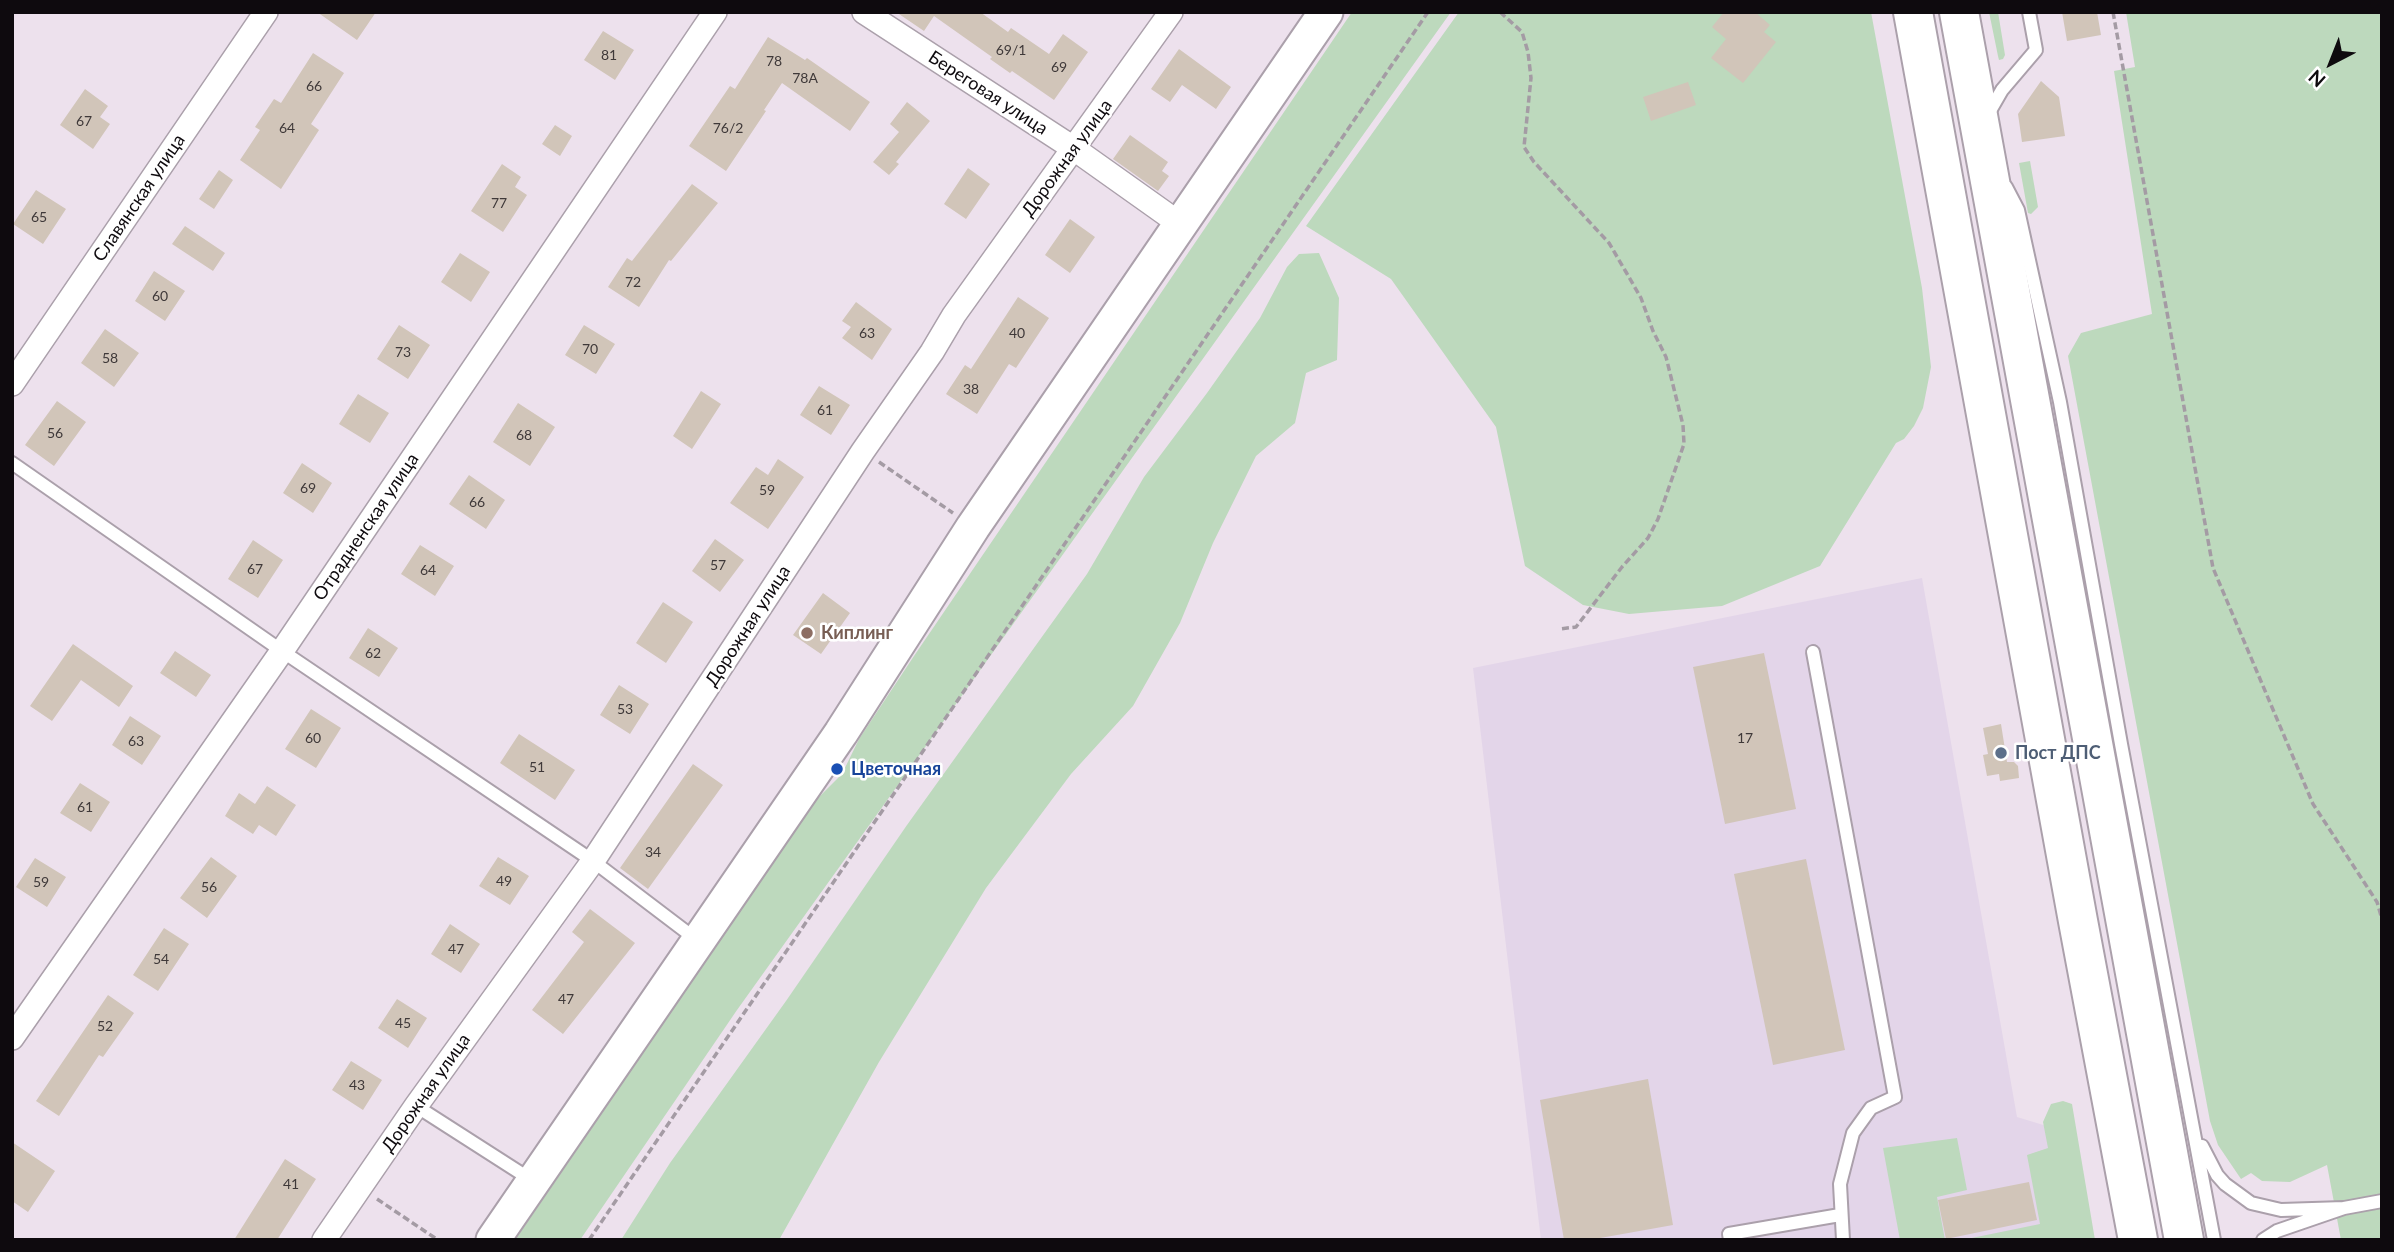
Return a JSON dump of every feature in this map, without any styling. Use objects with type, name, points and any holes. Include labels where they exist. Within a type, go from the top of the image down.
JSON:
[{"type":"highway","points":[[1913,12],[2138,1240]]},
{"type":"highway","points":[[1959,12],[2184,1240]]},
{"type":"street","name":"Славянская улица","points":[[12,384],[266,12]]},
{"type":"street","name":"Отрадненская улица","points":[[12,1038],[282,651],[715,12]]},
{"type":"street","name":"Береговая улица","points":[[864,12],[1073,148],[1180,224]]},
{"type":"street","name":"Дорожная улица","points":[[324,1240],[416,1105],[593,861],[954,315],[1171,12]]},
{"type":"street","points":[[494,1240],[841,733],[973,527],[1326,12]]},
{"type":"lane","points":[[2029,12],[2036,50],[2002,90],[1981,135],[2018,211],[2060,402],[2214,1240]]},
{"type":"lane","points":[[12,463],[282,651],[593,861],[698,940]]},
{"type":"lane","points":[[1813,653],[1895,1097],[1871,1108],[1853,1133],[1840,1184],[1843,1240]]},
{"type":"lane","points":[[416,1105],[533,1181]]},
{"type":"lane","points":[[2192,1119],[2207,1158],[2217,1175],[2241,1198],[2260,1206],[2281,1210],[2344,1208]]},
{"type":"lane","points":[[2263,1240],[2277,1231],[2344,1208],[2382,1201]]},
{"type":"lane","points":[[1730,1240],[1729,1234],[1840,1215]]},
{"type":"path","points":[[589,1240],[1428,12]]},
{"type":"path","points":[[1500,12],[1522,32],[1528,52],[1531,78],[1524,147],[1534,162],[1609,243],[1641,298],[1665,357],[1683,425],[1684,444],[1658,519],[1648,538],[1576,627],[1559,629]]},
{"type":"path","points":[[2113,12],[2213,568],[2313,804],[2377,902],[2382,919]]},
{"type":"path","points":[[863,451],[973,527]]},
{"type":"path","points":[[360,1189],[438,1240]]},
{"type":"shaded area","points":[[1922,578],[2017,1117],[2063,1131],[2084,1240],[1541,1240],[1473,668]]},
{"type":"green space","points":[[1352,12],[1451,12],[737,1010],[580,1240],[515,1240],[815,801],[842,774],[859,739],[914,656]]},
{"type":"green space","points":[[1459,12],[1871,12],[1922,288],[1931,367],[1923,408],[1914,426],[1904,439],[1896,443],[1820,566],[1722,606],[1629,614],[1583,605],[1525,566],[1496,427],[1391,279],[1306,226]]},
{"type":"green space","points":[[1989,12],[1998,12],[2005,55],[2003,59],[1999,60]]},
{"type":"green space","points":[[2126,12],[2382,12],[2382,1240],[2341,1240],[2327,1165],[2290,1182],[2262,1181],[2251,1173],[2241,1179],[2218,1145],[2210,1121],[2068,356],[2081,333],[2152,314],[2114,71],[2135,67]]},
{"type":"green space","points":[[2030,161],[2038,207],[2031,214],[2028,213],[2019,163]]},
{"type":"green space","points":[[1319,253],[1339,298],[1337,360],[1306,373],[1295,423],[1256,456],[1213,543],[1180,623],[1133,706],[1071,774],[986,888],[879,1062],[779,1240],[621,1240],[670,1163],[1087,574],[1144,477],[1260,318],[1287,267],[1299,254]]},
{"type":"green space","points":[[2063,1101],[2072,1104],[2095,1240],[1962,1240],[2040,1224],[2027,1155],[2048,1148],[2043,1122],[2051,1104]]},
{"type":"green space","points":[[1957,1138],[1967,1190],[1937,1197],[1945,1240],[1900,1240],[1883,1148]]},
{"type":"building","points":[[317,12],[376,12],[357,40]]},
{"type":"building","points":[[896,12],[980,12],[1008,32],[1011,28],[1049,54],[1063,34],[1088,52],[1054,100],[990,59],[992,57],[934,16],[924,31]]},
{"type":"building","points":[[1724,12],[1755,12],[1770,25],[1764,32],[1776,42],[1743,83],[1711,58],[1726,39],[1712,27]]},
{"type":"building","points":[[2062,12],[2097,12],[2101,35],[2067,41]]},
{"type":"building","points":[[603,31],[634,50],[615,80],[584,60]]},
{"type":"building","points":[[768,37],[805,60],[807,58],[870,102],[850,131],[782,83],[726,171],[689,146],[730,86],[735,89]]},
{"type":"building","points":[[1179,49],[1231,87],[1216,109],[1182,85],[1170,102],[1151,89]]},
{"type":"building","points":[[313,53],[344,73],[311,124],[319,130],[281,189],[240,160],[260,130],[255,127],[274,99],[281,103]]},
{"type":"building","points":[[2041,81],[2059,97],[2065,136],[2022,142],[2018,114]]},
{"type":"building","points":[[1688,82],[1696,105],[1651,121],[1643,97]]},
{"type":"building","points":[[85,89],[108,106],[100,117],[110,124],[93,149],[60,125]]},
{"type":"building","points":[[907,102],[930,121],[896,162],[899,164],[889,175],[873,162],[899,132],[890,124]]},
{"type":"building","points":[[555,125],[572,136],[560,156],[542,144]]},
{"type":"building","points":[[1130,135],[1168,162],[1162,171],[1169,176],[1158,191],[1113,159]]},
{"type":"building","points":[[502,164],[521,177],[515,187],[527,195],[503,232],[471,211]]},
{"type":"building","points":[[968,168],[990,184],[966,219],[944,204]]},
{"type":"building","points":[[219,170],[233,180],[214,209],[199,199]]},
{"type":"building","points":[[692,184],[718,203],[671,261],[669,260],[639,307],[608,287],[627,258],[632,261]]},
{"type":"building","points":[[36,190],[66,209],[43,244],[13,224]]},
{"type":"building","points":[[1070,219],[1095,237],[1070,273],[1045,255]]},
{"type":"building","points":[[185,226],[225,253],[213,271],[172,244]]},
{"type":"building","points":[[460,253],[490,272],[471,302],[441,282]]},
{"type":"building","points":[[154,271],[185,291],[165,321],[135,301]]},
{"type":"building","points":[[1018,297],[1049,318],[1016,368],[1009,364],[977,414],[946,394],[965,365],[971,369]]},
{"type":"building","points":[[856,302],[892,329],[872,360],[842,338],[851,327],[842,321]]},
{"type":"building","points":[[399,325],[430,345],[408,379],[377,359]]},
{"type":"building","points":[[584,325],[615,344],[596,374],[565,355]]},
{"type":"building","points":[[105,329],[139,353],[114,387],[81,363]]},
{"type":"building","points":[[819,386],[850,405],[831,435],[800,415]]},
{"type":"building","points":[[701,391],[721,404],[692,449],[673,436]]},
{"type":"building","points":[[358,394],[389,413],[370,443],[339,424]]},
{"type":"building","points":[[57,401],[86,422],[54,466],[25,445]]},
{"type":"building","points":[[518,403],[555,427],[530,466],[493,442]]},
{"type":"building","points":[[778,459],[804,477],[768,529],[730,503],[756,467],[768,475]]},
{"type":"building","points":[[302,463],[332,483],[313,513],[283,493]]},
{"type":"building","points":[[469,475],[505,500],[486,529],[449,504]]},
{"type":"building","points":[[715,539],[744,560],[720,592],[692,571]]},
{"type":"building","points":[[253,540],[283,560],[258,598],[228,579]]},
{"type":"building","points":[[420,545],[454,566],[435,596],[401,574]]},
{"type":"building","points":[[823,593],[850,613],[821,654],[793,635]]},
{"type":"building","points":[[663,602],[693,622],[666,663],[636,643]]},
{"type":"building","points":[[368,628],[398,648],[379,677],[349,658]]},
{"type":"building","points":[[73,644],[133,686],[119,707],[81,680],[52,721],[30,706]]},
{"type":"building","points":[[175,651],[211,675],[196,697],[160,673]]},
{"type":"building","points":[[1764,653],[1796,809],[1725,824],[1693,667]]},
{"type":"building","points":[[619,685],[649,704],[630,734],[600,715]]},
{"type":"building","points":[[311,709],[341,728],[316,768],[285,749]]},
{"type":"building","points":[[130,716],[161,736],[142,765],[112,745]]},
{"type":"building","points":[[2001,724],[2007,762],[2014,762],[2018,766],[2019,778],[2000,781],[1999,774],[1987,776],[1983,755],[1988,754],[1983,728]]},
{"type":"building","points":[[519,734],[575,770],[555,800],[500,763]]},
{"type":"building","points":[[693,764],[723,785],[648,889],[620,868]]},
{"type":"building","points":[[80,783],[110,802],[91,832],[60,813]]},
{"type":"building","points":[[267,786],[296,805],[276,836],[259,825],[253,834],[225,816],[239,793],[255,804]]},
{"type":"building","points":[[211,857],[237,876],[207,918],[180,898]]},
{"type":"building","points":[[498,857],[529,876],[510,905],[479,886]]},
{"type":"building","points":[[35,858],[66,877],[47,907],[16,887]]},
{"type":"building","points":[[1806,859],[1845,1050],[1773,1065],[1734,874]]},
{"type":"building","points":[[590,909],[635,943],[563,1034],[532,1010],[584,942],[572,932]]},
{"type":"building","points":[[450,924],[480,944],[461,973],[431,954]]},
{"type":"building","points":[[164,928],[189,944],[158,991],[133,975]]},
{"type":"building","points":[[108,995],[134,1013],[103,1057],[99,1055],[59,1116],[36,1101]]},
{"type":"building","points":[[397,999],[427,1018],[408,1048],[378,1028]]},
{"type":"building","points":[[351,1061],[382,1080],[363,1110],[332,1090]]},
{"type":"building","points":[[1648,1079],[1673,1225],[1589,1240],[1564,1240],[1540,1100]]},
{"type":"building","points":[[12,1142],[55,1171],[28,1212],[12,1201]]},
{"type":"building","points":[[285,1159],[316,1179],[277,1240],[234,1240]]},
{"type":"building","points":[[2029,1182],[2037,1220],[1946,1239],[1938,1200]]},
{"type":"place","name":"Киплинг","points":[[807,633]]},
{"type":"place","name":"Пост ДПС","points":[[2001,753]]},
{"type":"place","name":"Цветочная","points":[[837,769]]}]
